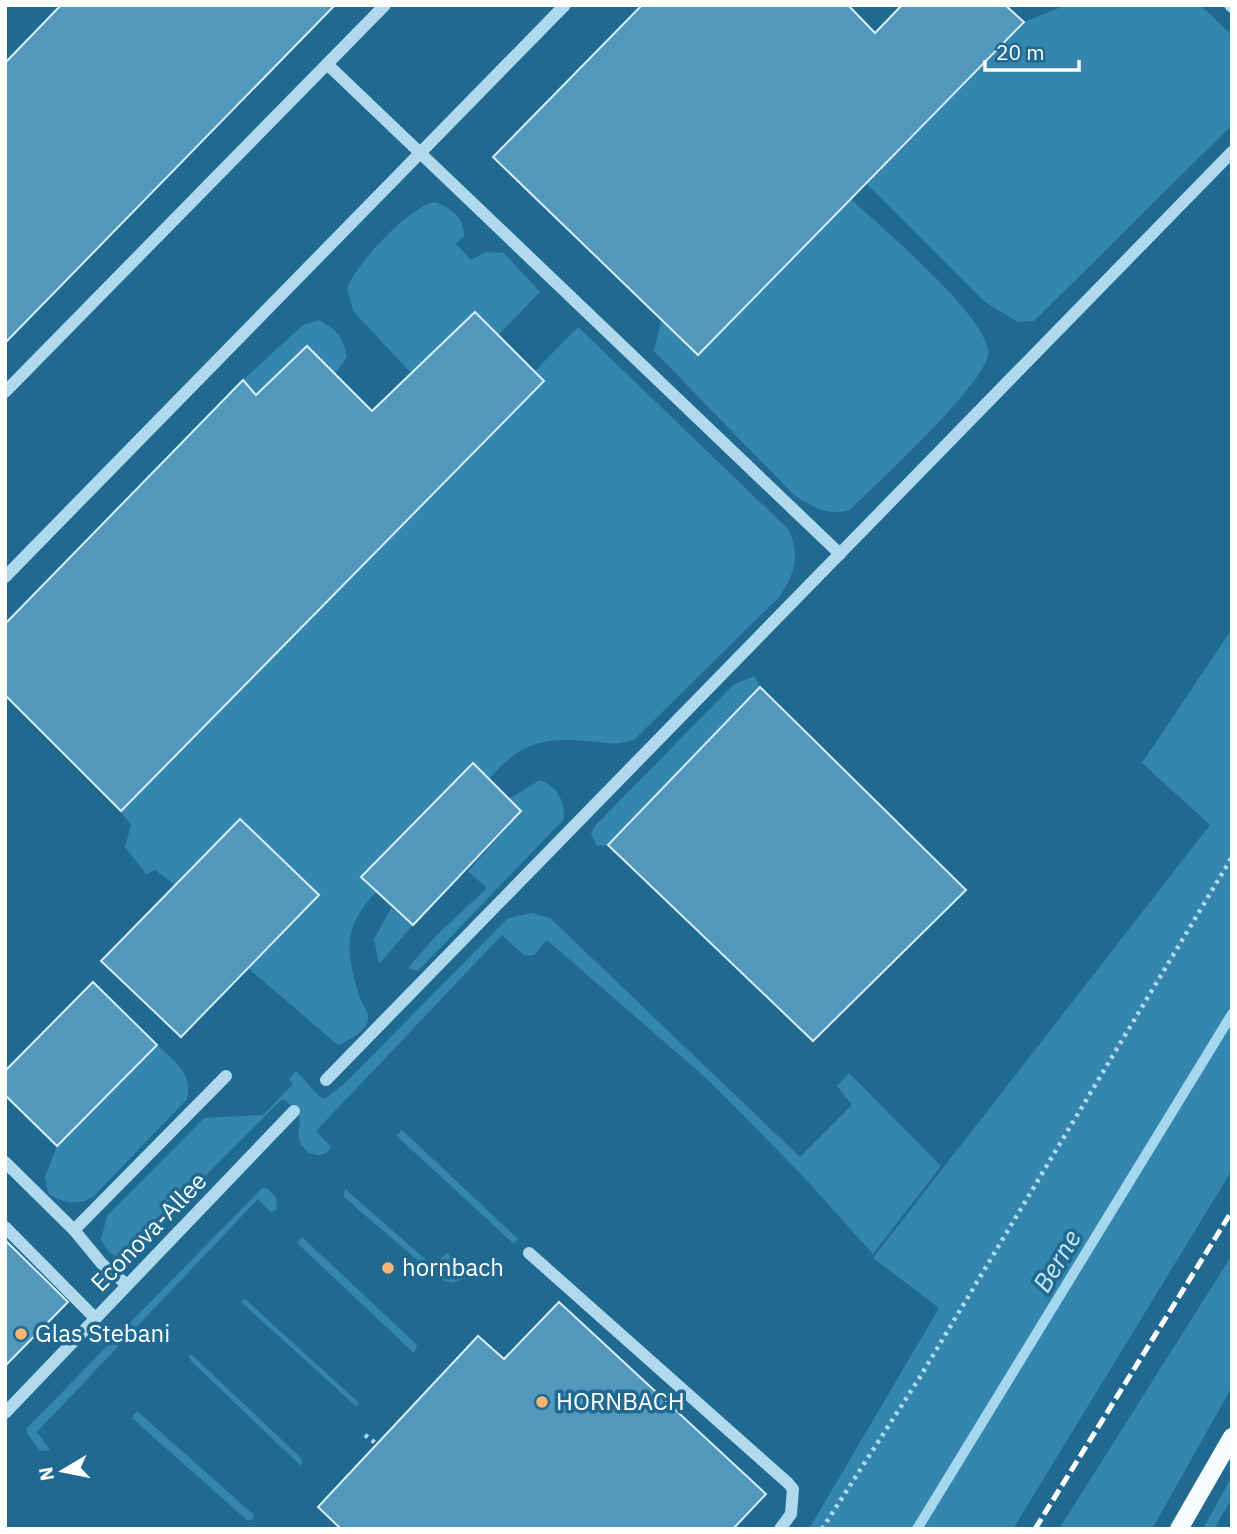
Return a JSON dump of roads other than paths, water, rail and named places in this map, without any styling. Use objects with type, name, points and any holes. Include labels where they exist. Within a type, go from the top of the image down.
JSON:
[{"type":"main road","points":[[1179,1529],[1232,1437]]},
{"type":"street","points":[[5,392],[385,5]]},
{"type":"street","points":[[5,577],[565,5]]},
{"type":"street","points":[[327,64],[840,554]]},
{"type":"street","points":[[326,1080],[1232,152]]},
{"type":"street","points":[[74,1230],[226,1076]]},
{"type":"street","name":"Econova-Allee","points":[[5,1413],[294,1111]]},
{"type":"street","points":[[5,1162],[74,1230],[102,1264],[127,1285]]},
{"type":"street","points":[[5,1227],[96,1318]]},
{"type":"street","points":[[529,1253],[793,1489],[791,1514],[780,1529]]},
{"type":"waterway","name":"Berne","points":[[917,1529],[1232,1014]]},
{"type":"railway","points":[[1035,1529],[1232,1211]]},
{"type":"place","name":"hornbach","points":[[388,1268]]},
{"type":"place","name":"Glas Stebani","points":[[21,1334]]},
{"type":"place","name":"HORNBACH","points":[[542,1402]]}]
